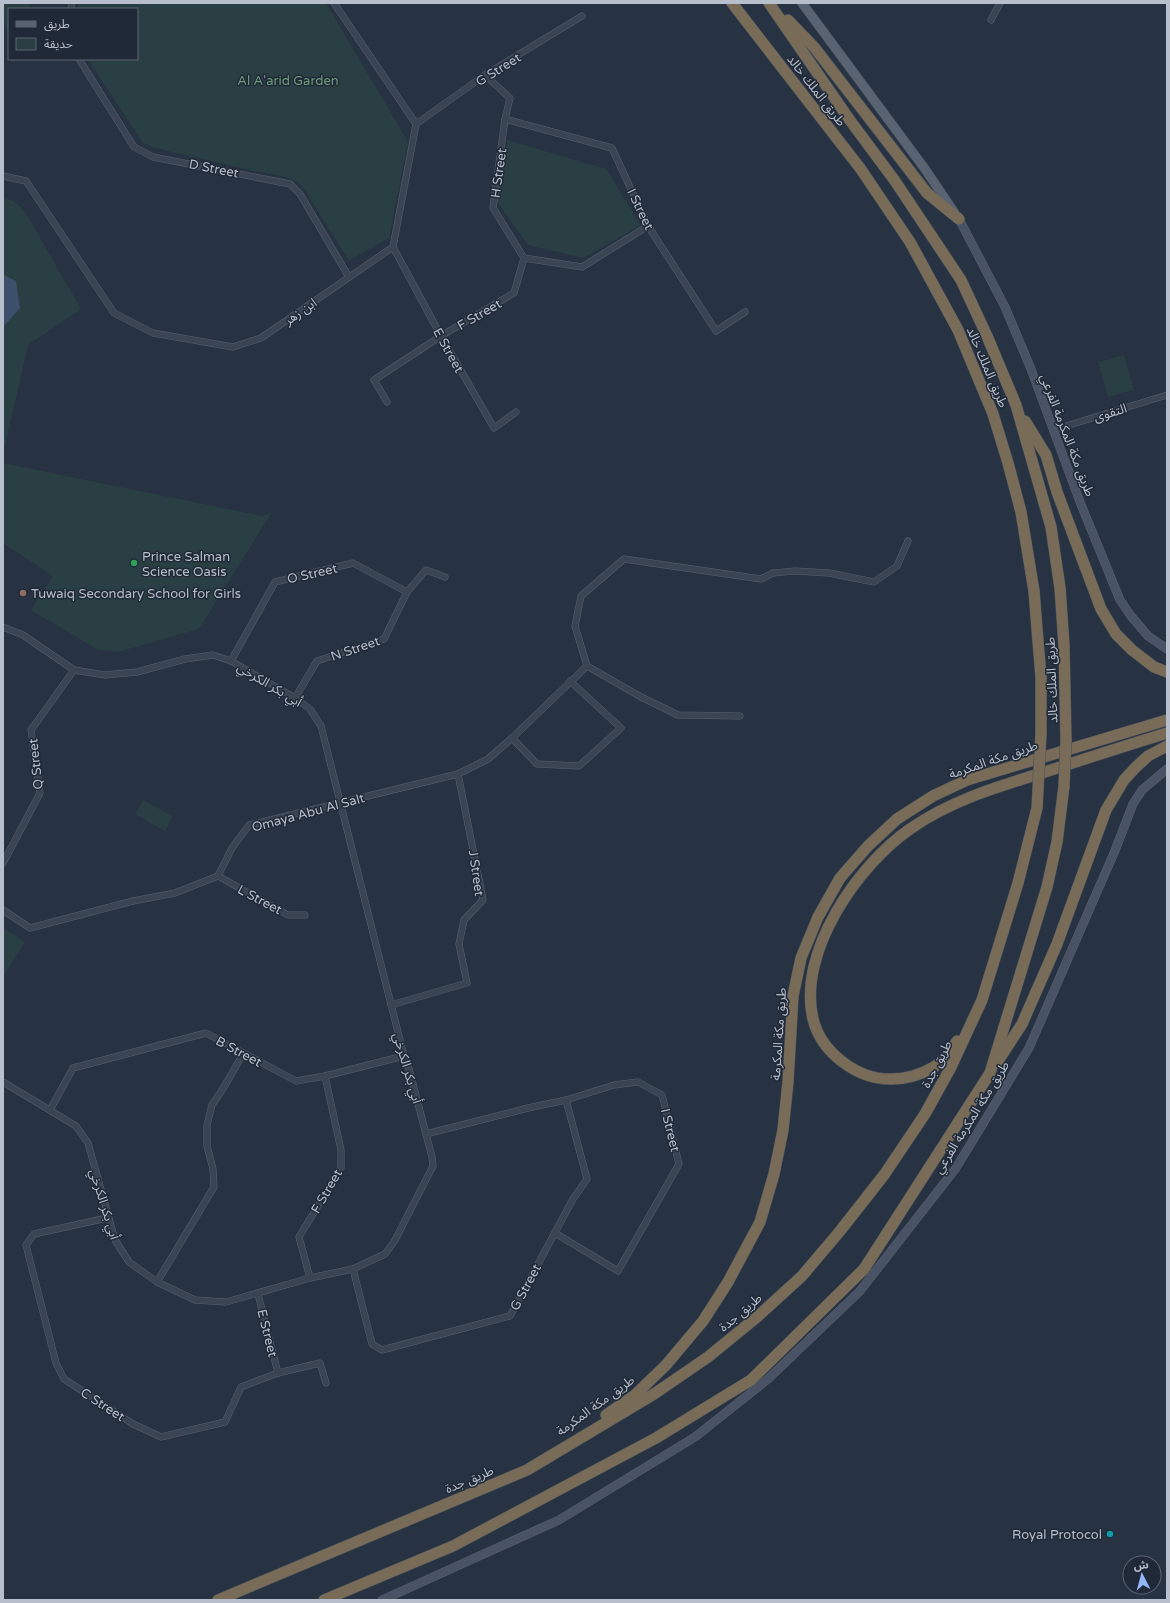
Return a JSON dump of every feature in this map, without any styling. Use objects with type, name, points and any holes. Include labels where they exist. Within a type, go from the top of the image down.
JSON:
[{"type":"highway","name":"طريق الملك خالد","points":[[732,3],[860,168],[910,242],[958,330],[993,414],[1021,512],[1034,591],[1041,677],[1041,734],[1037,808]]},
{"type":"highway","name":"طريق الملك خالد","points":[[770,3],[849,119],[895,181],[961,280],[987,336],[1016,405],[1051,527],[1060,588],[1064,645],[1066,740],[1064,786],[1057,842],[1047,887],[990,1073]]},
{"type":"highway","points":[[770,3],[814,47],[928,193],[959,219]]},
{"type":"highway","points":[[1016,405],[1046,455],[1057,492],[1101,609],[1116,634],[1132,650],[1154,667],[1167,672]]},
{"type":"highway","name":"طريق مكة المكرمة","points":[[526,1470],[635,1395],[666,1365],[703,1321],[728,1282],[760,1222],[774,1174],[783,1130],[788,1082],[793,996],[800,958],[818,917],[840,878],[868,846],[897,819],[933,796],[967,780],[1167,720]]},
{"type":"highway","points":[[982,1000],[951,1052],[936,1066],[917,1075],[892,1080],[870,1076],[850,1067],[833,1055],[821,1037],[813,1020],[811,1003],[811,976],[830,922],[846,896],[866,869],[886,848],[909,829],[935,812],[970,796],[1167,733]]},
{"type":"highway","points":[[324,1600],[453,1546],[656,1438],[751,1380],[864,1269],[1022,1024],[1057,944],[1106,810],[1124,780],[1135,768],[1148,756],[1167,746]]},
{"type":"highway","name":"طريق جدة","points":[[218,1600],[526,1470],[654,1394],[708,1357],[757,1317],[802,1276],[884,1175],[925,1114],[951,1068],[982,1000],[1018,883],[1037,808]]},
{"type":"main road","points":[[802,3],[925,170],[959,219]]},
{"type":"street","points":[[334,3],[416,124],[393,247]]},
{"type":"street","points":[[991,20],[1000,3]]},
{"type":"street","name":"G Street","points":[[416,124],[485,76],[582,16]]},
{"type":"street","name":"D Street","points":[[80,60],[134,147],[153,157],[290,184],[300,194],[350,277]]},
{"type":"street","name":"H Street","points":[[485,76],[510,98],[505,119],[493,208],[524,258]]},
{"type":"street","name":"I Street","points":[[505,119],[612,148],[648,226],[716,331],[745,312]]},
{"type":"street","name":"ابن زهر","points":[[3,176],[26,181],[114,313],[153,333],[233,347],[261,338],[393,247]]},
{"type":"street","name":"طريق مكة المكرمة الفرعي","points":[[959,219],[1005,307],[1120,600],[1148,636],[1167,649]]},
{"type":"street","points":[[524,258],[582,267],[648,226]]},
{"type":"street","name":"E Street","points":[[393,247],[441,336],[494,428],[516,412]]},
{"type":"street","name":"F Street","points":[[387,402],[374,380],[441,336],[514,293],[524,258]]},
{"type":"street","name":"التقوى","points":[[1053,430],[1167,395]]},
{"type":"street","points":[[740,716],[678,715],[586,666],[575,626],[581,596],[624,559],[761,579],[773,573],[795,571],[829,574],[874,582],[897,566],[908,541]]},
{"type":"street","name":"O Street","points":[[231,660],[275,582],[353,564],[407,592]]},
{"type":"street","name":"N Street","points":[[295,698],[317,660],[384,639],[407,592],[426,570],[445,577]]},
{"type":"street","name":"أبي بكر الكرخي","points":[[3,627],[23,635],[74,670],[105,675],[137,672],[185,659],[213,655],[231,660],[310,708],[321,726],[433,1166],[394,1242],[385,1254],[353,1269],[310,1278],[226,1302],[195,1300],[157,1282],[129,1262],[114,1240],[88,1143],[76,1126],[3,1082]]},
{"type":"street","name":"Omaya Abu Al Salt","points":[[218,876],[232,848],[249,825],[458,774],[488,759],[512,738],[586,666]]},
{"type":"street","name":"Q Street","points":[[3,862],[40,793],[31,730],[74,670]]},
{"type":"street","points":[[512,738],[537,764],[579,766],[621,728],[570,681]]},
{"type":"street","name":"طريق مكة المكرمة الفرعي","points":[[382,1600],[559,1520],[695,1437],[768,1379],[860,1291],[956,1168],[1029,1048],[1114,853],[1133,804],[1142,790],[1167,769]]},
{"type":"street","name":"J Street","points":[[391,1005],[467,983],[459,944],[464,920],[483,900],[458,774]]},
{"type":"street","points":[[3,910],[30,928],[133,901],[175,893],[218,876]]},
{"type":"street","name":"L Street","points":[[218,876],[288,914],[305,915]]},
{"type":"street","name":"B Street","points":[[50,1110],[73,1068],[206,1033],[296,1081],[325,1076],[404,1056]]},
{"type":"street","points":[[157,1282],[214,1187],[213,1169],[207,1146],[207,1125],[212,1105],[224,1088],[243,1054]]},
{"type":"street","name":"F Street","points":[[310,1278],[299,1237],[341,1168],[341,1150],[325,1076]]},
{"type":"street","name":"I Street","points":[[426,1134],[566,1100],[614,1085],[638,1082],[662,1095],[679,1164],[618,1271],[555,1232]]},
{"type":"street","name":"G Street","points":[[353,1269],[372,1344],[382,1350],[510,1316],[555,1232],[587,1180],[566,1100]]},
{"type":"street","name":"C Street","points":[[108,1218],[34,1234],[26,1245],[56,1363],[64,1379],[133,1424],[161,1437],[225,1422],[241,1387],[278,1373],[320,1363],[326,1383]]},
{"type":"street","name":"E Street","points":[[258,1294],[278,1373]]},
{"type":"green space","points":[[3,3],[30,3],[29,8],[8,8],[8,29],[3,21]]},
{"type":"green space","name":"Al A'arid Garden","points":[[79,3],[326,3],[408,142],[389,238],[349,261],[302,186],[296,182],[277,175],[152,147],[142,142],[89,60],[138,60],[138,8],[77,8]]},
{"type":"green space","points":[[507,140],[606,169],[641,225],[583,258],[528,245],[497,202]]},
{"type":"green space","points":[[3,198],[13,201],[24,210],[81,309],[28,345],[3,455]]},
{"type":"green space","points":[[1124,355],[1134,390],[1108,397],[1098,362]]},
{"type":"green space","points":[[3,463],[262,516],[272,512],[199,629],[118,652],[98,650],[31,610],[53,576],[3,543]]},
{"type":"green space","points":[[143,800],[173,816],[165,831],[135,814]]},
{"type":"green space","points":[[3,928],[25,942],[3,977]]},
{"type":"water","points":[[3,267],[4,275],[16,281],[20,308],[4,326],[3,325]]},
{"type":"place","name":"Prince Salman Science Oasis","points":[[134,563]]},
{"type":"place","name":"Tuwaiq Secondary School for Girls","points":[[23,593]]},
{"type":"place","name":"Royal Protocol","points":[[1110,1534]]}]
